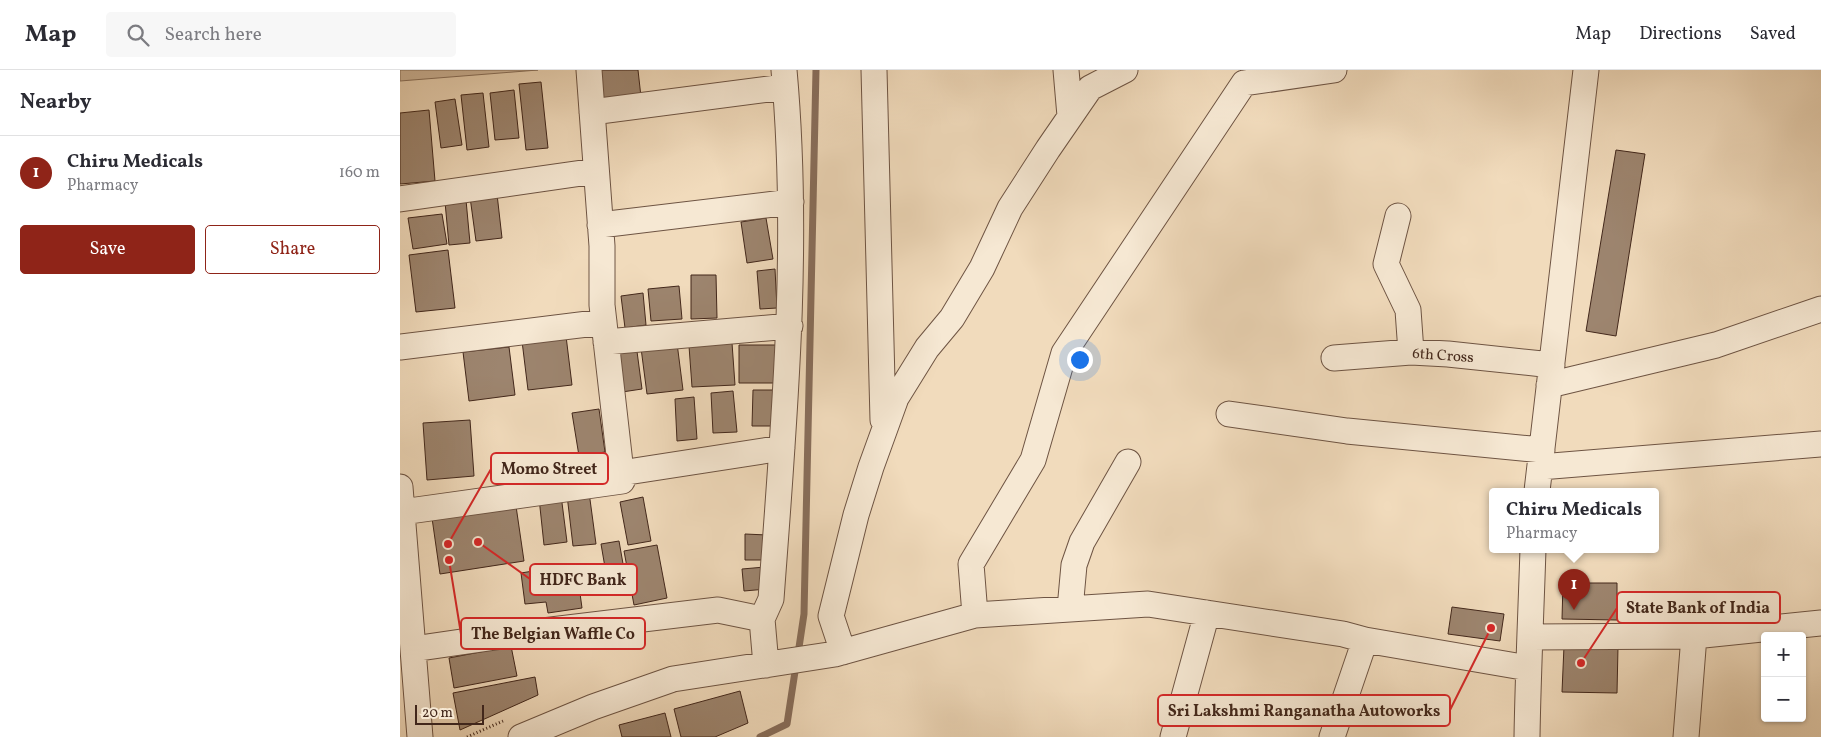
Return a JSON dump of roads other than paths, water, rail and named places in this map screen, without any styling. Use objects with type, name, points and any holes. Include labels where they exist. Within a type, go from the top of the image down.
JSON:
[{"type":"street","points":[[402,512],[622,480],[605,332],[600,225],[589,70]]},
{"type":"street","points":[[874,70],[884,432]]},
{"type":"street","points":[[1066,70],[1070,116]]},
{"type":"street","points":[[839,653],[831,616],[856,515],[896,398],[927,348],[952,318],[982,268],[1010,208],[1070,116],[1090,88],[1125,70]]},
{"type":"street","points":[[975,615],[971,564],[1033,460],[1064,353],[1238,76],[1334,70]]},
{"type":"street","points":[[1537,488],[1586,70]]},
{"type":"street","points":[[592,112],[784,78],[791,202],[790,326],[771,599],[762,619],[770,664]]},
{"type":"street","points":[[400,199],[596,171]]},
{"type":"street","points":[[600,225],[791,202]]},
{"type":"street","points":[[1398,216],[1386,264],[1408,310],[1411,352]]},
{"type":"street","name":"6th Cross","points":[[1334,358],[1411,352],[1448,354],[1551,375],[1716,345],[1821,309]]},
{"type":"street","points":[[400,347],[605,332],[790,326]]},
{"type":"street","points":[[1229,414],[1541,459],[1821,444]]},
{"type":"street","points":[[621,473],[782,448]]},
{"type":"street","points":[[1070,609],[1074,565],[1082,542],[1128,462]]},
{"type":"street","points":[[400,487],[420,737]]},
{"type":"street","points":[[1527,737],[1533,553]]},
{"type":"street","points":[[520,737],[593,707],[673,679],[839,653],[975,615],[1148,604],[1343,634],[1364,640],[1528,668]]},
{"type":"street","points":[[413,649],[509,635],[718,610],[762,619]]},
{"type":"street","points":[[1173,737],[1206,613]]},
{"type":"street","points":[[1531,637],[1694,636],[1821,623]]},
{"type":"street","points":[[1686,737],[1694,636]]},
{"type":"street","points":[[1332,737],[1364,640]]},
{"type":"waterway","points":[[798,654],[804,614],[816,70]]},
{"type":"waterway","points":[[760,737],[787,724],[796,665]]},
{"type":"place","name":"HDFC Bank","points":[[478,542]]},
{"type":"place","name":"Momo Street","points":[[448,544]]},
{"type":"place","name":"The Belgian Waffle Co","points":[[449,560]]},
{"type":"place","name":"Chiru Medicals","points":[[1574,610]]},
{"type":"place","name":"Sri Lakshmi Ranganatha Autoworks","points":[[1491,628]]},
{"type":"place","name":"State Bank of India","points":[[1581,663]]}]
